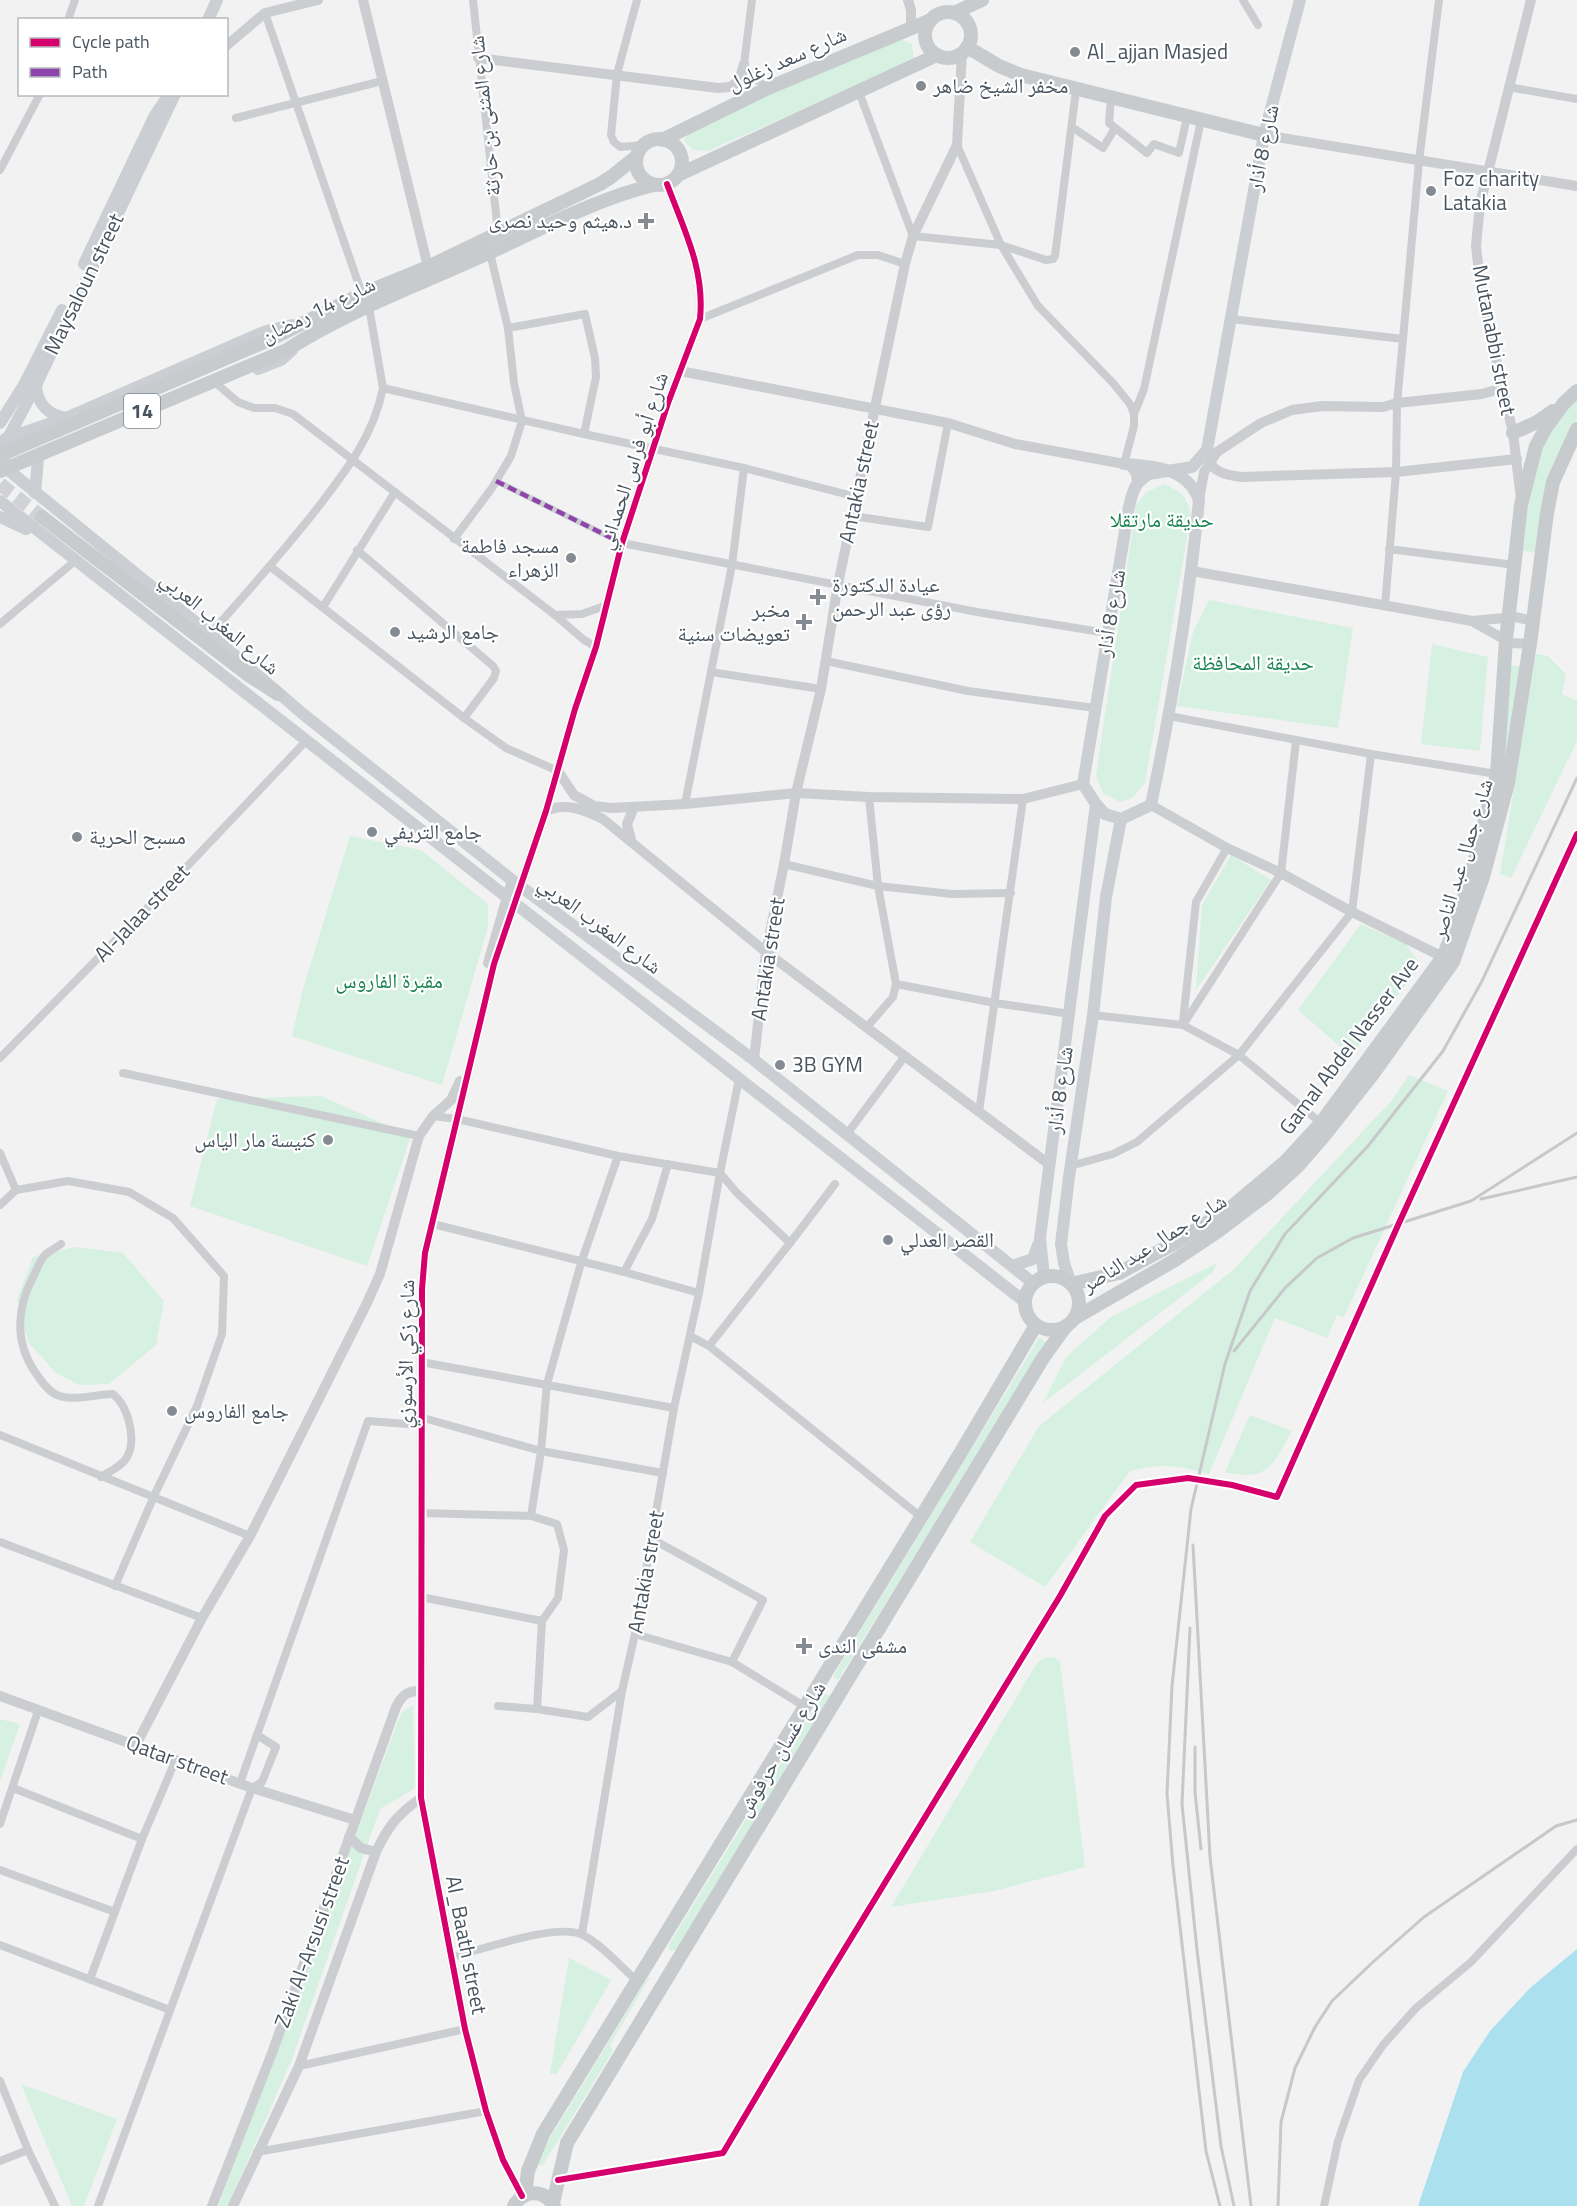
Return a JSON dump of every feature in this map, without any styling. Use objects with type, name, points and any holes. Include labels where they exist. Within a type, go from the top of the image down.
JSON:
[{"type":"main road","points":[[209,18],[217,0]]},
{"type":"main road","points":[[937,56],[926,43],[925,35],[931,20],[941,14],[954,13],[982,0]]},
{"type":"main road","name":"شارع 8 أذار","points":[[1207,450],[1264,135],[1299,0]]},
{"type":"main road","points":[[666,181],[682,160],[680,153],[669,142],[655,140],[640,151],[638,171],[647,182],[666,181],[937,56],[954,57],[965,50],[970,31],[967,23],[954,13]]},
{"type":"main road","name":"شارع سعد زغلول","points":[[662,140],[768,88],[931,20]]},
{"type":"main road","points":[[965,50],[1021,75],[1264,135]]},
{"type":"main road","name":"Maysaloun street","points":[[0,423],[72,288],[154,117],[170,96]]},
{"type":"main road","name":"Maysaloun street","points":[[4,474],[7,469],[3,457],[4,440],[36,385],[171,96]]},
{"type":"main road","name":"شارع 14 رمضان","points":[[4,474],[285,351],[306,329],[362,294],[428,267],[600,184],[640,151]]},
{"type":"main road","name":"شارع 14 رمضان","points":[[0,455],[271,339],[369,307],[625,193],[666,181]]},
{"type":"main road","points":[[4,474],[281,360],[306,329]]},
{"type":"main road","points":[[4,440],[66,418],[267,331],[306,329]]},
{"type":"main road","points":[[36,385],[38,397],[44,407],[54,415],[66,418]]},
{"type":"main road","name":"شارع جمال عبد الناصر","points":[[1443,957],[1471,875],[1497,774],[1506,640],[1521,505],[1536,446],[1564,403],[1577,391]]},
{"type":"main road","points":[[1513,433],[1537,423],[1564,403]]},
{"type":"main road","points":[[0,412],[11,406]]},
{"type":"main road","name":"شارع جمال عبد الناصر","points":[[1070,1322],[1175,1260],[1217,1232],[1266,1195],[1298,1166],[1373,1074],[1453,962],[1483,877],[1508,783],[1552,482],[1577,429]]},
{"type":"main road","points":[[1137,482],[1149,474],[1192,467],[1207,450]]},
{"type":"main road","points":[[35,493],[38,459]]},
{"type":"main road","points":[[1083,784],[1105,814],[1121,819],[1151,805],[1169,716],[1192,571],[1199,500],[1195,489],[1179,474],[1124,464]]},
{"type":"main road","name":"شارع المغرب العربي","points":[[4,474],[35,493],[210,634],[278,694],[516,883],[754,1060],[1012,1266],[1039,1280]]},
{"type":"main road","name":"شارع 8 أذار","points":[[1083,784],[1129,507],[1137,482]]},
{"type":"main road","name":"شارع المغرب العربي","points":[[0,501],[1025,1302]]},
{"type":"main road","points":[[0,517],[62,549]]},
{"type":"main road","points":[[42,517],[248,674],[278,694]]},
{"type":"main road","name":"شارع 8 أذار","points":[[1039,1280],[1040,1238],[1096,804]]},
{"type":"main road","points":[[1071,1284],[1059,1277],[1039,1280],[1029,1289],[1025,1302],[1028,1315],[1036,1325],[1051,1330],[1070,1322],[1079,1300],[1064,1263],[1061,1244],[1070,1166],[1093,1015],[1106,897],[1121,819]]},
{"type":"main road","name":"Gamal Abdel Nasser Ave","points":[[1071,1284],[1119,1273],[1173,1244],[1229,1209],[1286,1161],[1320,1123],[1443,957]]},
{"type":"main road","points":[[1012,1266],[1033,1259],[1040,1238]]},
{"type":"main road","name":"شارع غسان حرفوش","points":[[554,2205],[567,2143],[1042,1358],[1070,1322]]},
{"type":"main road","name":"شارع غسان حرفوش","points":[[520,2199],[543,2134],[1036,1325]]},
{"type":"main road","points":[[821,1681],[840,1692]]},
{"type":"main road","points":[[615,2062],[634,2016],[661,1974],[662,1966],[658,1961],[648,1960]]},
{"type":"main road","points":[[520,2199],[538,2193],[544,2195],[554,2205]]},
{"type":"street","points":[[69,18],[75,0]]},
{"type":"street","points":[[228,44],[265,13],[318,0]]},
{"type":"street","points":[[363,0],[428,267]]},
{"type":"street","name":"شارع المثنى بن حارثة","points":[[472,0],[498,232]]},
{"type":"street","points":[[637,0],[617,74],[611,135],[620,147],[640,151]]},
{"type":"street","points":[[478,58],[718,88],[730,87],[739,81],[744,64],[752,0]]},
{"type":"street","points":[[908,0],[911,10],[911,30]]},
{"type":"street","points":[[1242,0],[1258,25]]},
{"type":"street","points":[[1385,606],[1396,472],[1397,403],[1419,161],[1439,0]]},
{"type":"street","name":"Mutanabbi street","points":[[1521,505],[1513,433],[1482,298],[1476,246],[1480,204],[1531,0]]},
{"type":"street","points":[[265,13],[362,294]]},
{"type":"street","name":"Antakia street","points":[[754,1060],[766,952],[796,793],[821,689],[838,584],[874,409],[913,236],[957,145],[965,50]]},
{"type":"street","points":[[744,64],[751,76],[768,88]]},
{"type":"street","points":[[236,118],[382,81]]},
{"type":"street","points":[[1508,87],[1577,99]]},
{"type":"street","points":[[859,92],[913,236],[1001,245],[1046,260],[1053,259],[1055,256],[1076,90]]},
{"type":"street","points":[[0,170],[39,96]]},
{"type":"street","points":[[1111,99],[1109,123],[1147,153],[1154,144],[1179,153],[1194,118]]},
{"type":"street","points":[[1124,464],[1134,426],[1134,414],[1144,389],[1194,118]]},
{"type":"street","points":[[1072,127],[1103,147],[1115,128]]},
{"type":"street","points":[[1264,135],[1577,186]]},
{"type":"street","points":[[957,145],[1001,245],[1038,306],[1113,383],[1130,404],[1134,414]]},
{"type":"street","name":"شارع أبو فراس الحمداني","points":[[516,883],[546,811],[575,709],[596,647],[622,543],[700,319],[698,268],[666,181]]},
{"type":"street","points":[[454,539],[485,499],[511,456],[522,421],[514,383],[508,328],[490,253]]},
{"type":"street","points":[[700,319],[858,255],[878,255],[905,264]]},
{"type":"street","points":[[210,634],[271,567],[354,460],[375,417],[383,388],[369,307]]},
{"type":"street","points":[[508,328],[585,314],[595,358],[596,377],[584,434]]},
{"type":"street","points":[[1231,319],[1403,339]]},
{"type":"street","points":[[680,371],[948,423],[1016,444],[1130,465],[1137,482]]},
{"type":"street","points":[[218,385],[238,402],[255,408],[275,408],[293,414],[596,647]]},
{"type":"street","points":[[383,388],[522,421],[744,468],[856,497]]},
{"type":"street","points":[[1199,500],[1204,472],[1209,463],[1226,445],[1261,423],[1292,410],[1322,406],[1383,407],[1397,403],[1482,394],[1503,388]]},
{"type":"street","points":[[852,516],[928,527],[948,423]]},
{"type":"street","points":[[1207,450],[1209,463],[1216,470],[1241,477],[1396,472],[1517,459]]},
{"type":"street","points":[[685,804],[732,565],[744,468]]},
{"type":"street","points":[[496,481],[622,543],[977,612],[1107,633]]},
{"type":"street","points":[[323,607],[395,492]]},
{"type":"street","points":[[1389,549],[1515,565]]},
{"type":"street","points":[[357,550],[493,666],[496,671],[494,678],[464,718]]},
{"type":"street","points":[[0,624],[76,560]]},
{"type":"street","points":[[271,567],[464,718],[506,748],[558,771],[574,795],[594,806],[612,808],[685,804],[796,793],[1023,799],[1083,784]]},
{"type":"street","points":[[1192,571],[1472,621],[1521,617],[1533,621]]},
{"type":"street","points":[[555,615],[582,614],[607,605]]},
{"type":"street","points":[[1472,621],[1506,640],[1517,644],[1530,644]]},
{"type":"street","points":[[826,661],[968,691],[1095,708]]},
{"type":"street","points":[[711,672],[821,689]]},
{"type":"street","points":[[1169,716],[1296,741],[1497,774]]},
{"type":"street","name":"Al-Jalaa street","points":[[0,1058],[160,895],[307,740]]},
{"type":"street","points":[[1183,1025],[1281,873],[1296,741]]},
{"type":"street","points":[[1070,1166],[1113,1154],[1137,1142],[1239,1055],[1352,912],[1371,754]]},
{"type":"street","points":[[867,1027],[893,997],[896,984],[878,886],[869,796]]},
{"type":"street","points":[[979,1112],[1023,799]]},
{"type":"street","points":[[1151,805],[1227,848],[1281,873],[1352,912],[1443,957]]},
{"type":"street","points":[[546,811],[568,806],[603,819],[766,952],[1050,1165]]},
{"type":"street","points":[[631,840],[627,824],[634,807]]},
{"type":"street","points":[[558,2180],[723,2153],[1060,1596],[1105,1516],[1136,1485],[1197,1479],[1277,1497],[1399,1223],[1577,834]]},
{"type":"street","points":[[1183,1025],[1196,902],[1227,848]]},
{"type":"street","points":[[784,864],[878,886],[952,894],[1011,893]]},
{"type":"street","name":"شارع زكي الأرسوزي","points":[[420,1691],[420,1421],[422,1289],[426,1253],[509,901],[516,883]]},
{"type":"street","points":[[136,1745],[202,1618],[250,1536],[380,1274],[419,1136],[433,1116],[451,1100],[460,1084],[509,901]]},
{"type":"street","points":[[896,984],[995,1003],[1070,1014]]},
{"type":"street","points":[[1093,1015],[1183,1025],[1239,1055],[1320,1123]]},
{"type":"street","points":[[846,1134],[905,1056]]},
{"type":"street","points":[[123,1073],[419,1136]]},
{"type":"street","name":"Antakia street","points":[[582,1934],[622,1691],[635,1634],[674,1408],[699,1293],[739,1079]]},
{"type":"street","points":[[433,1116],[457,1119],[618,1156],[720,1173],[737,1193],[790,1243]]},
{"type":"street","points":[[0,1153],[16,1190]]},
{"type":"street","points":[[531,1516],[541,1451],[547,1384],[581,1263],[618,1156]]},
{"type":"street","points":[[624,1272],[652,1219],[668,1164]]},
{"type":"street","points":[[0,1205],[16,1190],[68,1181],[129,1192],[173,1218],[224,1276],[222,1334],[197,1406],[154,1496],[115,1586]]},
{"type":"street","points":[[709,1346],[835,1184]]},
{"type":"street","points":[[433,1224],[699,1293]]},
{"type":"street","points":[[61,1244],[44,1256],[30,1282],[21,1306],[19,1325],[29,1363],[45,1386],[56,1395],[69,1398],[113,1394],[122,1401],[129,1418],[131,1438],[129,1454],[123,1463],[100,1477]]},
{"type":"street","points":[[690,1336],[709,1346],[921,1517]]},
{"type":"street","points":[[421,1362],[674,1408]]},
{"type":"street","points":[[240,1783],[368,1421],[420,1421],[541,1451],[663,1473]]},
{"type":"street","points":[[0,1435],[250,1536]]},
{"type":"street","points":[[421,1513],[531,1516],[557,1524],[564,1550],[558,1598],[542,1621],[537,1709]]},
{"type":"street","points":[[651,1539],[763,1600],[732,1662]]},
{"type":"street","points":[[0,1542],[202,1618]]},
{"type":"street","points":[[421,1597],[542,1621]]},
{"type":"street","points":[[635,1634],[732,1662],[804,1706]]},
{"type":"street","name":"Zaki Al-Arsusi street","points":[[212,2206],[272,2053],[396,1707],[401,1697],[410,1691],[420,1691]]},
{"type":"street","name":"Al_Baath street","points":[[420,1691],[421,1798],[465,2029],[486,2111],[503,2160],[520,2199]]},
{"type":"street","points":[[498,1706],[588,1717],[622,1691]]},
{"type":"street","name":"Qatar street","points":[[0,1696],[252,1788],[355,1820]]},
{"type":"street","points":[[0,1824],[38,1711]]},
{"type":"street","points":[[98,2206],[252,1788],[262,1782],[276,1747],[257,1735]]},
{"type":"street","points":[[90,1979],[142,1839],[176,1759]]},
{"type":"street","points":[[13,1788],[142,1839]]},
{"type":"street","points":[[232,2206],[299,2066],[386,1830],[396,1818],[421,1798]]},
{"type":"street","points":[[349,1838],[361,1848],[376,1852]]},
{"type":"street","points":[[1324,2206],[1338,2141],[1359,2080],[1383,2044],[1416,2008],[1471,1962],[1577,1849]]},
{"type":"street","points":[[0,1870],[115,1912]]},
{"type":"street","points":[[452,1957],[548,1932],[565,1931],[582,1934],[636,1980]]},
{"type":"street","points":[[0,1945],[170,2010]]},
{"type":"street","points":[[299,2066],[465,2029]]},
{"type":"street","points":[[0,2081],[2,2094],[52,2205]]},
{"type":"street","points":[[257,2152],[486,2111]]},
{"type":"street","points":[[0,2161],[28,2150]]},
{"type":"green space","points":[[898,38],[912,44],[914,60],[708,151],[693,150],[684,141],[689,126]]},
{"type":"green space","points":[[1577,399],[1577,419],[1566,438],[1542,504],[1535,552],[1523,551],[1531,483],[1538,457],[1558,420]]},
{"type":"green space","name":"حديقة مارتقلا","points":[[1165,484],[1182,495],[1191,514],[1145,783],[1133,797],[1120,802],[1103,793],[1096,776],[1136,506],[1146,492]]},
{"type":"green space","name":"حديقة المحافظة","points":[[1209,600],[1353,628],[1338,728],[1177,706],[1193,632]]},
{"type":"green space","points":[[1432,644],[1488,657],[1480,751],[1421,744]]},
{"type":"green space","points":[[1536,654],[1548,656],[1566,674],[1562,694],[1577,701],[1577,741],[1511,878],[1500,874]]},
{"type":"green space","points":[[1511,665],[1520,666],[1505,766],[1502,765]]},
{"type":"green space","name":"مقبرة الفاروس","points":[[350,836],[421,850],[488,904],[488,927],[442,1085],[292,1036],[302,992]]},
{"type":"green space","points":[[1231,855],[1271,880],[1196,990],[1202,905]]},
{"type":"green space","points":[[1361,924],[1406,944],[1417,960],[1415,973],[1351,1056],[1298,1010]]},
{"type":"green space","points":[[1409,1075],[1448,1091],[1344,1317],[1337,1315],[1327,1338],[1275,1318],[1209,1474],[1170,1466],[1130,1471],[1045,1587],[970,1542],[1039,1426],[1233,1270],[1392,1100]]},
{"type":"green space","points":[[321,1096],[411,1136],[367,1266],[190,1206],[217,1099]]},
{"type":"green space","points":[[76,1247],[123,1253],[164,1301],[156,1345],[109,1384],[79,1385],[56,1373],[28,1342],[17,1300],[33,1257]]},
{"type":"green space","points":[[1217,1263],[1213,1272],[1043,1403],[1066,1357],[1111,1317]]},
{"type":"green space","points":[[1039,1338],[1046,1343],[838,1680],[834,1674]]},
{"type":"green space","points":[[1250,1415],[1292,1431],[1280,1453],[1268,1468],[1251,1475],[1225,1472]]},
{"type":"green space","points":[[1053,1657],[1060,1661],[1085,1867],[994,1891],[891,1907],[1037,1663],[1044,1658]]},
{"type":"green space","points":[[824,1693],[830,1696],[829,1699],[676,1950],[670,1951],[668,1946]]},
{"type":"green space","points":[[413,1705],[415,1787],[380,1809],[292,2059],[228,2206],[218,2206],[401,1713]]},
{"type":"green space","points":[[0,1719],[20,1724],[0,1781]]},
{"type":"green space","points":[[569,1958],[611,1980],[557,2074],[550,2074]]},
{"type":"green space","points":[[650,1977],[610,2045],[613,2051],[543,2165],[537,2165],[536,2161]]},
{"type":"green space","points":[[21,2084],[117,2119],[84,2206],[72,2206]]},
{"type":"water","points":[[1577,1949],[1577,2206],[1418,2206],[1463,2072],[1490,2031],[1530,1988]]},
{"type":"tunnel","points":[[0,484],[42,517]]},
{"type":"railway","points":[[1220,2206],[1206,2151],[1173,1866],[1167,1794],[1172,1686],[1191,1509],[1225,1364],[1250,1291],[1285,1234],[1368,1146],[1443,1051],[1482,981],[1577,778]]},
{"type":"railway","points":[[1234,1351],[1285,1288],[1317,1258],[1353,1238],[1471,1201],[1577,1133]]},
{"type":"railway","points":[[1481,1199],[1577,1177]]},
{"type":"railway","points":[[1193,1545],[1210,1857],[1251,2206]]},
{"type":"railway","points":[[1190,1628],[1182,1804],[1221,2146],[1234,2206]]},
{"type":"railway","points":[[1195,1747],[1195,1792],[1201,1849]]},
{"type":"railway","points":[[1278,2206],[1281,2122],[1295,2068],[1315,2027],[1332,2001],[1424,1917],[1556,1826],[1577,1820]]},
{"type":"marked path","points":[[496,481],[622,543]]},
{"type":"cycle path","points":[[522,2196],[503,2160],[486,2111],[465,2029],[421,1798],[422,1289],[425,1253],[494,964],[546,811],[575,709],[596,647],[622,543],[668,403],[700,319],[701,301],[696,266],[667,184]]},
{"type":"cycle path","points":[[558,2180],[723,2153],[1060,1596],[1105,1516],[1136,1485],[1188,1478],[1232,1485],[1277,1497],[1399,1223],[1577,834]]},
{"type":"place","name":"Al_ajjan Masjed","points":[[1075,52]]},
{"type":"place","name":"مخفر الشيخ ضاهر","points":[[921,86]]},
{"type":"place","name":"Foz charity Latakia","points":[[1431,191]]},
{"type":"place","name":"د.هيثم وحيد نصرى","points":[[646,221]]},
{"type":"place","name":"مسجد فاطمة الزهراء","points":[[571,558]]},
{"type":"place","name":"عيادة الدكتورة رؤى عبد الرحمن","points":[[818,597]]},
{"type":"place","name":"مخبر تعويضات سنية","points":[[804,622]]},
{"type":"place","name":"جامع الرشيد","points":[[395,632]]},
{"type":"place","name":"جامع التريفي","points":[[372,832]]},
{"type":"place","name":"مسبح الحرية","points":[[77,837]]},
{"type":"place","name":"3B GYM","points":[[780,1065]]},
{"type":"place","name":"كنيسة مار الياس","points":[[328,1140]]},
{"type":"place","name":"القصر العدلي","points":[[888,1240]]},
{"type":"place","name":"جامع الفاروس","points":[[172,1411]]},
{"type":"place","name":"مشفى الندى","points":[[804,1646]]}]
